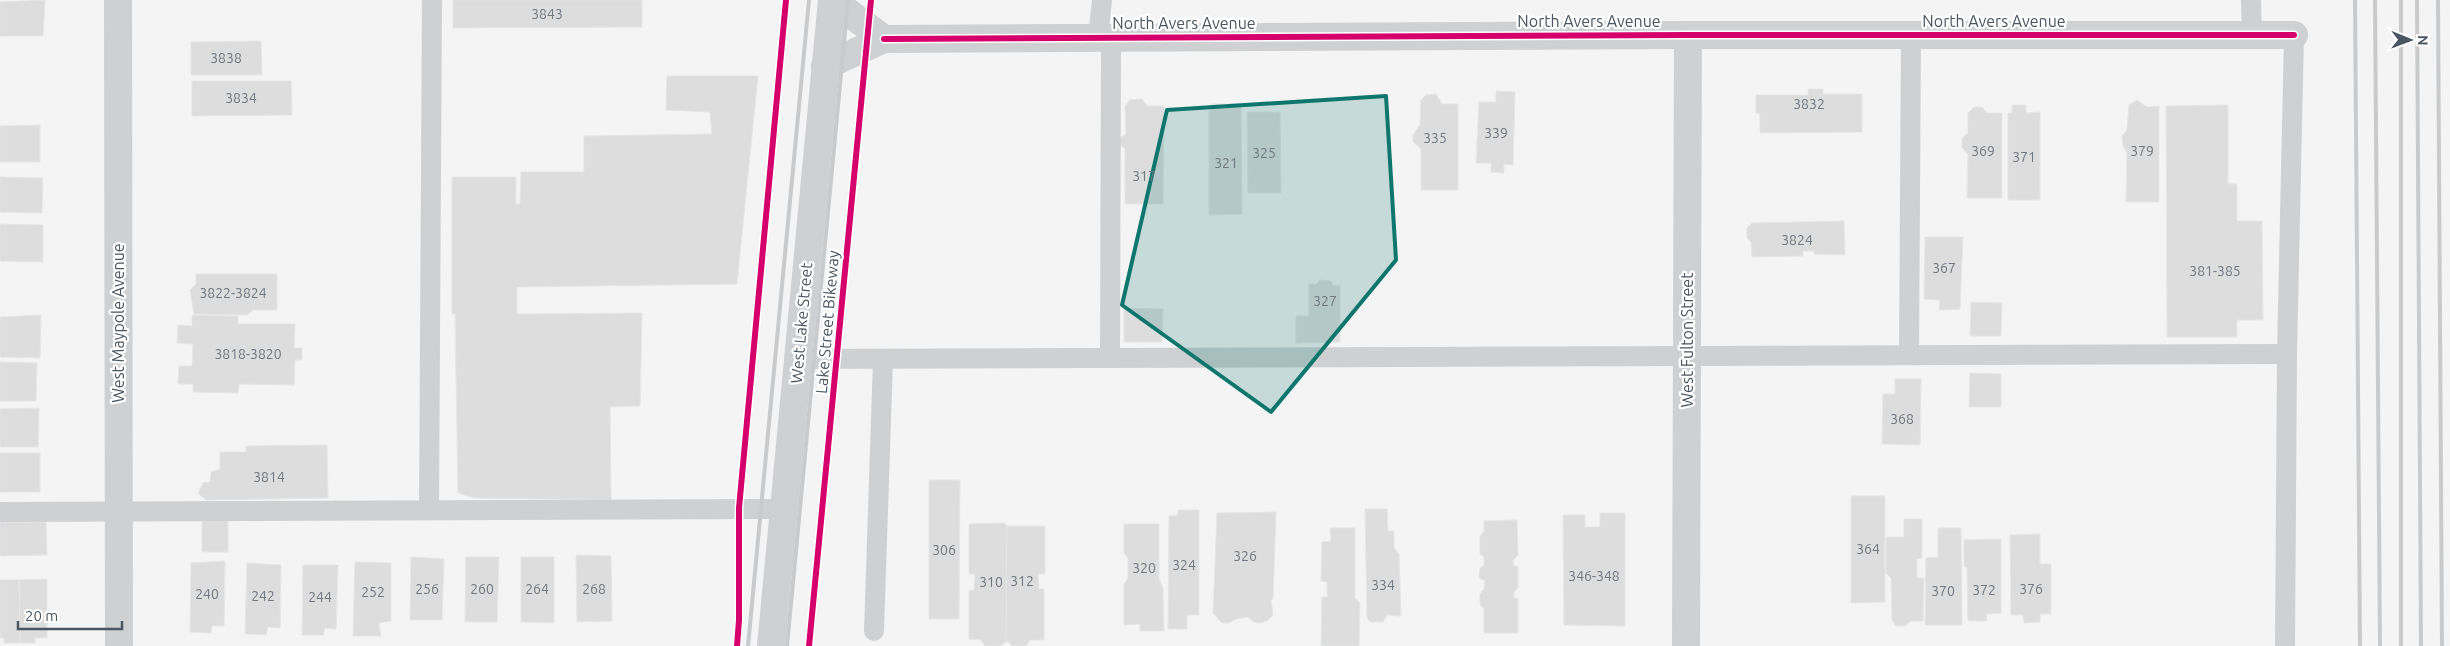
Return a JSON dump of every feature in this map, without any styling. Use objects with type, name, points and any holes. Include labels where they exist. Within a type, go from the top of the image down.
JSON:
[{"type":"main road","name":"West Lake Street","points":[[771,646],[832,0]]},
{"type":"main road","points":[[774,619],[788,646]]},
{"type":"street","name":"West Maypole Avenue","points":[[118,0],[119,646]]},
{"type":"street","points":[[832,0],[884,39]]},
{"type":"street","name":"North Avers Avenue","points":[[825,66],[884,39],[1688,35],[2294,35]]},
{"type":"street","name":"West Fulton Street","points":[[1686,646],[1688,35]]},
{"type":"lane","points":[[430,509],[432,0]]},
{"type":"lane","points":[[1102,0],[1105,38],[1110,358]]},
{"type":"lane","points":[[2251,0],[2252,34]]},
{"type":"lane","points":[[1909,355],[1911,35]]},
{"type":"lane","points":[[2285,646],[2287,354],[2294,35]]},
{"type":"lane","points":[[798,359],[2287,354]]},
{"type":"lane","points":[[874,631],[883,359]]},
{"type":"lane","points":[[0,512],[784,509]]},
{"type":"highlighted area","points":[[1386,96],[1396,260],[1271,412],[1122,305],[1167,110]]},
{"type":"building","points":[[45,0],[43,36],[0,36],[0,2]]},
{"type":"building","points":[[453,0],[642,0],[642,27],[453,28]]},
{"type":"building","points":[[261,41],[262,75],[191,75],[191,42]]},
{"type":"building","points":[[667,76],[758,76],[737,284],[517,287],[517,314],[642,313],[640,406],[610,407],[611,500],[474,498],[458,493],[455,314],[452,314],[452,177],[516,177],[516,204],[520,204],[521,172],[584,172],[584,136],[712,134],[710,112],[666,110]]},
{"type":"building","points":[[192,81],[291,81],[292,115],[192,116]]},
{"type":"building","points":[[1808,89],[1823,89],[1823,94],[1862,94],[1862,132],[1760,133],[1760,114],[1756,113],[1756,95],[1808,95]]},
{"type":"building","points":[[1496,91],[1515,92],[1513,165],[1504,164],[1504,173],[1491,172],[1491,163],[1476,163],[1479,102],[1496,102]]},
{"type":"building","points":[[1436,94],[1442,104],[1458,104],[1458,190],[1421,190],[1421,149],[1413,142],[1413,135],[1420,125],[1421,100],[1426,95]]},
{"type":"building","points":[[1142,99],[1147,106],[1164,106],[1163,204],[1125,204],[1125,148],[1121,146],[1119,138],[1126,134],[1125,106],[1130,100]]},
{"type":"building","points":[[2137,100],[2147,107],[2159,106],[2159,202],[2126,202],[2127,153],[2123,146],[2122,136],[2127,130],[2129,105]]},
{"type":"building","points":[[1211,104],[1241,104],[1242,214],[1209,215],[1209,111],[1211,111]]},
{"type":"building","points":[[2012,105],[2026,105],[2026,113],[2040,112],[2040,200],[2008,200],[2008,113],[2012,113]]},
{"type":"building","points":[[2228,105],[2228,184],[2237,184],[2237,221],[2262,221],[2263,320],[2237,320],[2237,337],[2167,337],[2166,106]]},
{"type":"building","points":[[1974,107],[1982,107],[1987,113],[2002,113],[2002,198],[1967,198],[1968,154],[1962,148],[1962,138],[1968,133],[1968,113]]},
{"type":"building","points":[[1247,112],[1280,112],[1281,193],[1248,193]]},
{"type":"building","points":[[40,125],[40,162],[0,162],[0,126]]},
{"type":"building","points":[[0,177],[43,178],[42,213],[0,212]]},
{"type":"building","points":[[1844,221],[1845,255],[1814,254],[1814,251],[1803,251],[1803,256],[1752,257],[1751,242],[1747,238],[1747,228],[1752,223]]},
{"type":"building","points":[[0,224],[43,225],[43,262],[0,261]]},
{"type":"building","points":[[1925,237],[1963,237],[1960,309],[1939,310],[1940,300],[1924,299]]},
{"type":"building","points":[[196,274],[277,274],[277,310],[253,310],[247,315],[194,314],[190,290],[196,284]]},
{"type":"building","points":[[1320,280],[1331,281],[1333,286],[1340,285],[1340,342],[1296,343],[1296,316],[1309,316],[1309,284],[1316,284]]},
{"type":"building","points":[[1971,302],[2002,303],[2001,336],[1970,336]]},
{"type":"building","points":[[1124,308],[1163,309],[1162,342],[1124,342]]},
{"type":"building","points":[[41,315],[40,358],[0,357],[0,317]]},
{"type":"building","points":[[192,315],[238,316],[238,324],[295,324],[294,348],[302,348],[302,360],[295,360],[294,385],[239,384],[238,393],[193,392],[193,384],[178,384],[179,366],[192,366],[193,344],[177,343],[178,325],[192,326]]},
{"type":"building","points":[[0,362],[37,363],[36,401],[0,401]]},
{"type":"building","points":[[1970,373],[2001,374],[2001,407],[1969,407]]},
{"type":"building","points":[[1895,379],[1921,379],[1920,445],[1882,444],[1883,394],[1895,394]]},
{"type":"building","points":[[39,408],[38,447],[0,447],[0,409]]},
{"type":"building","points":[[327,445],[328,498],[206,500],[198,493],[203,483],[210,482],[211,472],[220,469],[220,452],[246,452],[246,446]]},
{"type":"building","points":[[0,453],[40,453],[40,492],[0,492]]},
{"type":"building","points":[[929,480],[960,480],[959,619],[929,619]]},
{"type":"building","points":[[1851,496],[1885,496],[1885,602],[1851,603]]},
{"type":"building","points":[[1365,509],[1387,509],[1388,531],[1394,531],[1394,548],[1399,554],[1401,616],[1387,615],[1383,622],[1370,622],[1367,617]]},
{"type":"building","points":[[1178,510],[1199,510],[1199,615],[1187,615],[1187,629],[1168,629],[1169,516],[1178,515]]},
{"type":"building","points":[[1276,512],[1273,599],[1271,600],[1273,615],[1267,621],[1259,623],[1254,622],[1248,617],[1236,619],[1229,623],[1222,623],[1213,613],[1217,513]]},
{"type":"building","points":[[1600,513],[1625,513],[1625,626],[1564,625],[1563,515],[1585,515],[1585,527],[1600,527]]},
{"type":"building","points":[[1904,519],[1922,519],[1922,558],[1917,559],[1917,578],[1924,578],[1923,621],[1911,621],[1905,626],[1896,626],[1892,620],[1891,578],[1886,573],[1886,537],[1904,537]]},
{"type":"building","points":[[1517,520],[1518,555],[1513,560],[1514,566],[1518,566],[1518,588],[1514,592],[1514,598],[1518,598],[1518,633],[1484,633],[1484,608],[1480,605],[1480,594],[1484,589],[1485,581],[1479,578],[1480,568],[1484,565],[1484,557],[1480,554],[1480,536],[1484,531],[1484,521]]},
{"type":"building","points":[[202,521],[228,521],[228,552],[202,552]]},
{"type":"building","points":[[0,522],[46,522],[47,555],[0,556]]},
{"type":"building","points":[[1005,523],[1007,526],[1006,642],[1000,646],[985,646],[981,640],[969,639],[969,591],[974,590],[975,574],[969,574],[969,524]]},
{"type":"building","points":[[1124,524],[1159,524],[1159,579],[1163,588],[1164,631],[1140,631],[1140,624],[1124,625],[1124,584],[1128,578],[1128,558],[1124,553]]},
{"type":"building","points":[[1007,526],[1045,526],[1045,574],[1038,574],[1039,589],[1044,589],[1044,640],[1030,640],[1026,646],[1012,646],[1009,642],[1006,642]]},
{"type":"building","points":[[1330,528],[1355,528],[1355,598],[1360,603],[1359,646],[1321,646],[1322,597],[1327,597],[1327,582],[1321,581],[1322,542],[1331,541]]},
{"type":"building","points":[[1938,528],[1961,528],[1962,625],[1925,625],[1926,558],[1938,557]]},
{"type":"building","points":[[2040,534],[2040,564],[2051,564],[2051,614],[2040,614],[2040,622],[2024,623],[2023,615],[2011,615],[2010,535]]},
{"type":"building","points":[[2001,539],[2001,613],[1986,614],[1987,621],[1968,621],[1967,567],[1964,567],[1964,540]]},
{"type":"building","points":[[576,555],[611,556],[612,621],[577,622]]},
{"type":"building","points":[[411,557],[444,559],[442,620],[410,620]]},
{"type":"building","points":[[466,557],[499,557],[497,622],[465,622]]},
{"type":"building","points":[[521,557],[554,557],[554,623],[521,622]]},
{"type":"building","points":[[225,561],[224,626],[212,626],[211,633],[190,632],[191,563]]},
{"type":"building","points":[[355,562],[391,563],[391,621],[379,623],[381,636],[353,636]]},
{"type":"building","points":[[247,563],[281,565],[280,628],[268,627],[266,635],[245,634]]},
{"type":"building","points":[[303,565],[338,565],[336,629],[325,628],[323,635],[302,635]]},
{"type":"building","points":[[47,579],[47,638],[35,638],[35,643],[20,643],[19,580]]},
{"type":"building","points":[[0,580],[19,580],[20,643],[4,643],[4,638],[0,638]]},
{"type":"railway","points":[[748,646],[809,0]]},
{"type":"railway","points":[[787,646],[848,0]]},
{"type":"railway","points":[[2355,0],[2360,646]]},
{"type":"railway","points":[[2375,0],[2380,646]]},
{"type":"railway","points":[[2401,0],[2401,646]]},
{"type":"railway","points":[[2417,0],[2421,646]]},
{"type":"railway","points":[[2438,0],[2442,646]]},
{"type":"cycle path","points":[[737,646],[739,620],[739,508],[786,0]]},
{"type":"cycle path","name":"Lake Street Bikeway","points":[[809,646],[871,0]]},
{"type":"cycle path","points":[[884,39],[1688,35],[2294,35]]}]
